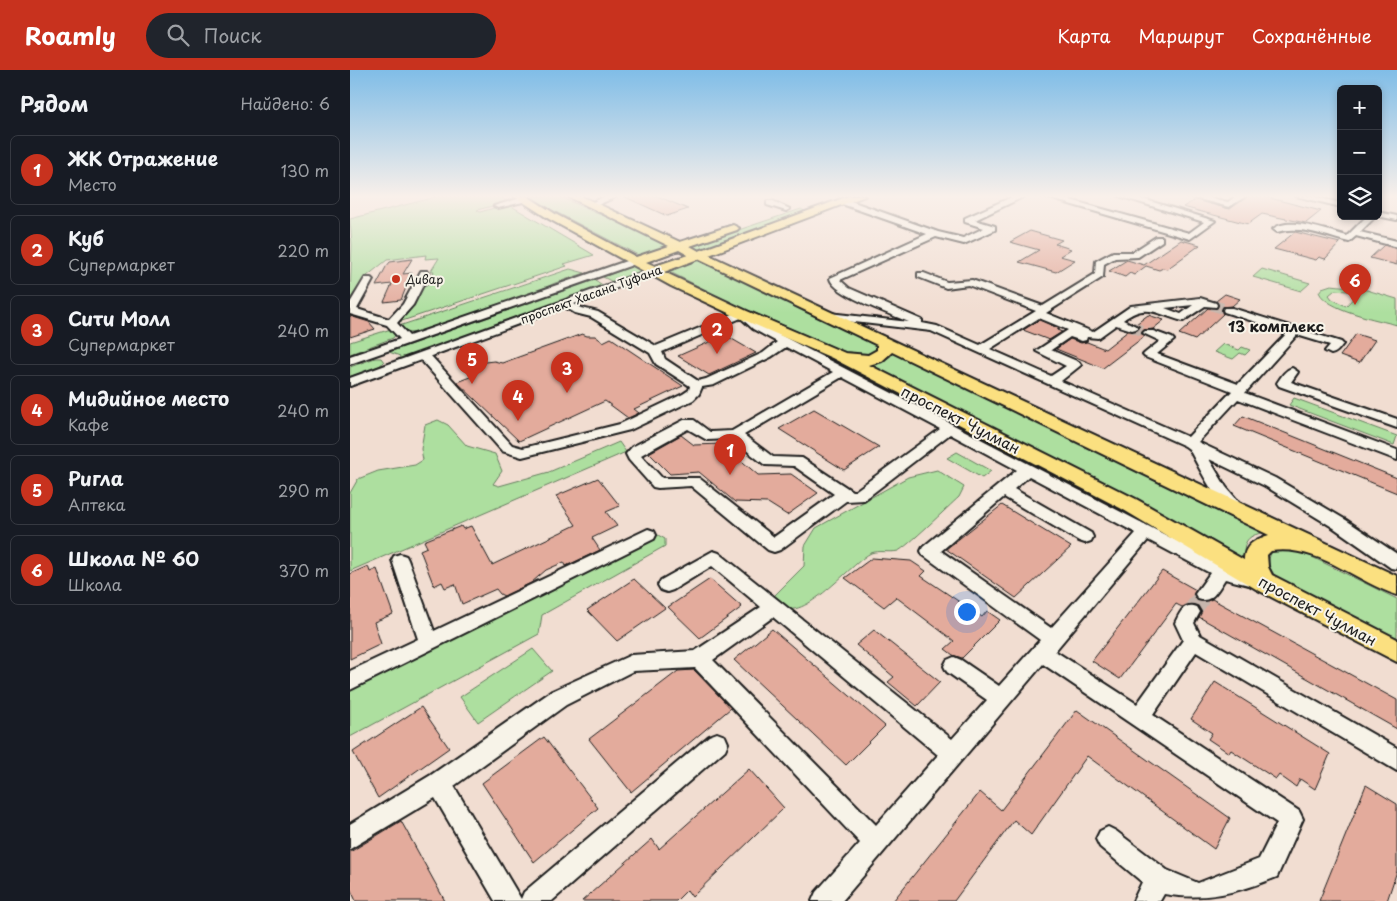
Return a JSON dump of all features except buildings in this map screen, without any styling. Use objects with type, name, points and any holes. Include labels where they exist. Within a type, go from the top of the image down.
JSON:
[{"type":"main road","name":"проспект Чулман","points":[[586,235],[840,364],[1129,504],[1264,582],[1397,651]]},
{"type":"main road","points":[[655,235],[1236,508],[1397,586]]},
{"type":"main road","name":"проспект Хасана Туфана","points":[[635,261],[713,235]]},
{"type":"main road","name":"проспект Хасана Туфана","points":[[654,271],[754,235]]},
{"type":"main road","points":[[840,364],[873,360],[881,356],[885,351],[884,344]]},
{"type":"main road","points":[[1264,582],[1256,566],[1255,555],[1259,548],[1269,542],[1282,540],[1316,548]]},
{"type":"street","points":[[933,235],[835,278],[836,281],[845,290],[1053,381],[1270,482],[1340,524],[1397,563]]},
{"type":"street","points":[[938,235],[964,241],[981,235]]},
{"type":"street","points":[[982,349],[1100,275],[1099,263],[1113,255],[1135,254],[1164,235],[1192,235]]},
{"type":"street","points":[[1330,235],[1348,239],[1352,235]]},
{"type":"street","points":[[1361,235],[1397,244]]},
{"type":"street","name":"проспект Хасана Туфана","points":[[354,358],[635,261]]},
{"type":"street","name":"проспект Хасана Туфана","points":[[350,382],[427,360],[565,303],[654,271]]},
{"type":"street","points":[[391,323],[408,305],[424,273]]},
{"type":"street","points":[[921,275],[946,285],[969,282],[1094,336],[1131,309],[1208,303]]},
{"type":"street","points":[[368,280],[351,311],[391,323],[407,340]]},
{"type":"street","points":[[854,320],[872,312],[874,306],[869,301]]},
{"type":"street","points":[[565,303],[579,311],[594,314],[655,352],[660,361],[696,385],[710,382],[771,357],[773,349],[786,342]]},
{"type":"street","points":[[1228,310],[1337,344],[1331,351]]},
{"type":"street","points":[[579,311],[566,313],[427,360],[507,448],[522,452],[625,428],[688,397],[694,391],[696,385]]},
{"type":"street","points":[[655,352],[742,314],[757,327],[786,342],[840,364],[950,428],[1221,571],[1264,582]]},
{"type":"street","points":[[829,316],[933,328]]},
{"type":"street","points":[[1115,321],[1132,327]]},
{"type":"street","points":[[1192,445],[1295,331]]},
{"type":"street","points":[[1053,381],[1075,364],[1042,351],[1069,333],[1097,344]]},
{"type":"street","points":[[1148,333],[1168,340],[1149,355],[1397,455]]},
{"type":"street","points":[[354,358],[380,354],[387,355],[392,359],[388,366],[365,377]]},
{"type":"street","points":[[840,364],[735,435],[707,436],[689,423],[637,450],[633,454],[658,483],[694,481],[774,546],[845,494]]},
{"type":"street","points":[[1292,372],[1283,383],[1397,424]]},
{"type":"street","points":[[735,435],[770,462],[797,461],[849,497],[859,496],[950,428]]},
{"type":"street","points":[[1192,445],[1221,491],[1236,508]]},
{"type":"street","points":[[1028,469],[930,551],[1139,718],[1291,819],[1268,868],[1198,896],[1158,879],[1108,839]]},
{"type":"street","points":[[1003,489],[1085,537]]},
{"type":"street","points":[[826,901],[1147,531]]},
{"type":"street","points":[[350,681],[648,535]]},
{"type":"street","points":[[667,585],[713,557],[953,754]]},
{"type":"street","points":[[400,560],[429,642]]},
{"type":"street","points":[[1204,594],[1221,571]]},
{"type":"street","points":[[350,837],[439,783],[559,698],[631,663],[699,659],[774,607]]},
{"type":"street","points":[[1192,612],[1184,623],[1194,641],[1397,760]]},
{"type":"street","points":[[1139,718],[1194,641]]},
{"type":"street","points":[[699,659],[876,842]]},
{"type":"street","points":[[954,666],[1000,699]]},
{"type":"street","points":[[533,901],[717,743]]},
{"type":"street","points":[[439,783],[510,901]]},
{"type":"street","points":[[1146,901],[1158,879]]},
{"type":"green space","points":[[351,235],[560,235],[594,255],[564,264],[567,266],[396,323],[414,303],[423,287],[427,286],[434,271],[431,271],[439,258],[425,259],[426,255],[387,260],[367,276],[350,299]]},
{"type":"green space","points":[[599,235],[646,235],[670,246],[640,256]]},
{"type":"green space","points":[[724,235],[744,235],[700,251],[691,246]]},
{"type":"green space","points":[[696,259],[874,342],[879,350],[868,356],[852,355],[732,303],[666,270]]},
{"type":"green space","points":[[636,265],[646,270],[613,282],[603,277]]},
{"type":"green space","points":[[570,269],[585,273],[421,332],[406,333],[399,326]]},
{"type":"green space","points":[[1262,269],[1310,283],[1301,291],[1253,277]]},
{"type":"green space","points":[[595,280],[604,286],[398,360],[400,356],[389,352]]},
{"type":"green space","points":[[1331,285],[1360,288],[1397,299],[1397,325],[1342,309],[1324,298],[1319,292],[1322,288]],"holes":[[[1335,290],[1359,292],[1346,306],[1332,299],[1329,295]]]},
{"type":"green space","points":[[391,329],[396,334],[393,338],[350,354],[350,342]]},
{"type":"green space","points":[[1223,344],[1239,350],[1242,347],[1250,350],[1245,355],[1240,353],[1233,359],[1214,352]]},
{"type":"green space","points":[[892,351],[1272,532],[1258,534],[1249,538],[1245,547],[1245,561],[866,365],[882,362],[891,356]]},
{"type":"green space","points":[[375,358],[381,358],[384,362],[379,366],[350,377],[350,367]]},
{"type":"green space","points":[[1294,398],[1397,436],[1394,445],[1289,405]]},
{"type":"green space","points":[[438,420],[448,425],[467,446],[495,454],[502,471],[493,484],[499,486],[549,472],[619,442],[626,452],[350,571],[350,493],[358,479],[378,471],[415,465],[423,460],[421,449],[425,425]]},
{"type":"green space","points":[[957,452],[991,471],[982,478],[947,458]]},
{"type":"green space","points":[[937,470],[964,487],[959,497],[918,535],[898,551],[871,553],[807,604],[794,609],[782,607],[774,596],[804,566],[805,546],[816,528],[908,477]]},
{"type":"green space","points":[[658,535],[665,539],[665,546],[542,615],[539,634],[350,737],[350,690]]},
{"type":"green space","points":[[1282,549],[1306,554],[1397,599],[1397,643],[1277,578],[1270,568],[1269,559],[1272,551]]},
{"type":"green space","points":[[533,649],[552,671],[478,722],[460,697]]},
{"type":"tunnel","points":[[1212,305],[1228,310]]},
{"type":"tunnel","points":[[1132,327],[1149,333]]},
{"type":"tunnel","points":[[1191,612],[1204,594]]},
{"type":"place","name":"Дивар","points":[[396,279]]},
{"type":"place","name":"Школа № 60","points":[[1355,305]]},
{"type":"place","name":"Куб","points":[[717,354]]},
{"type":"place","name":"Ригла","points":[[472,384]]},
{"type":"place","name":"Сити Молл","points":[[567,393]]},
{"type":"place","name":"Мидийное место","points":[[518,421]]},
{"type":"place","name":"ЖК Отражение","points":[[730,475]]},
{"type":"district","name":"13 комплекс","points":[[1276,325]]}]
